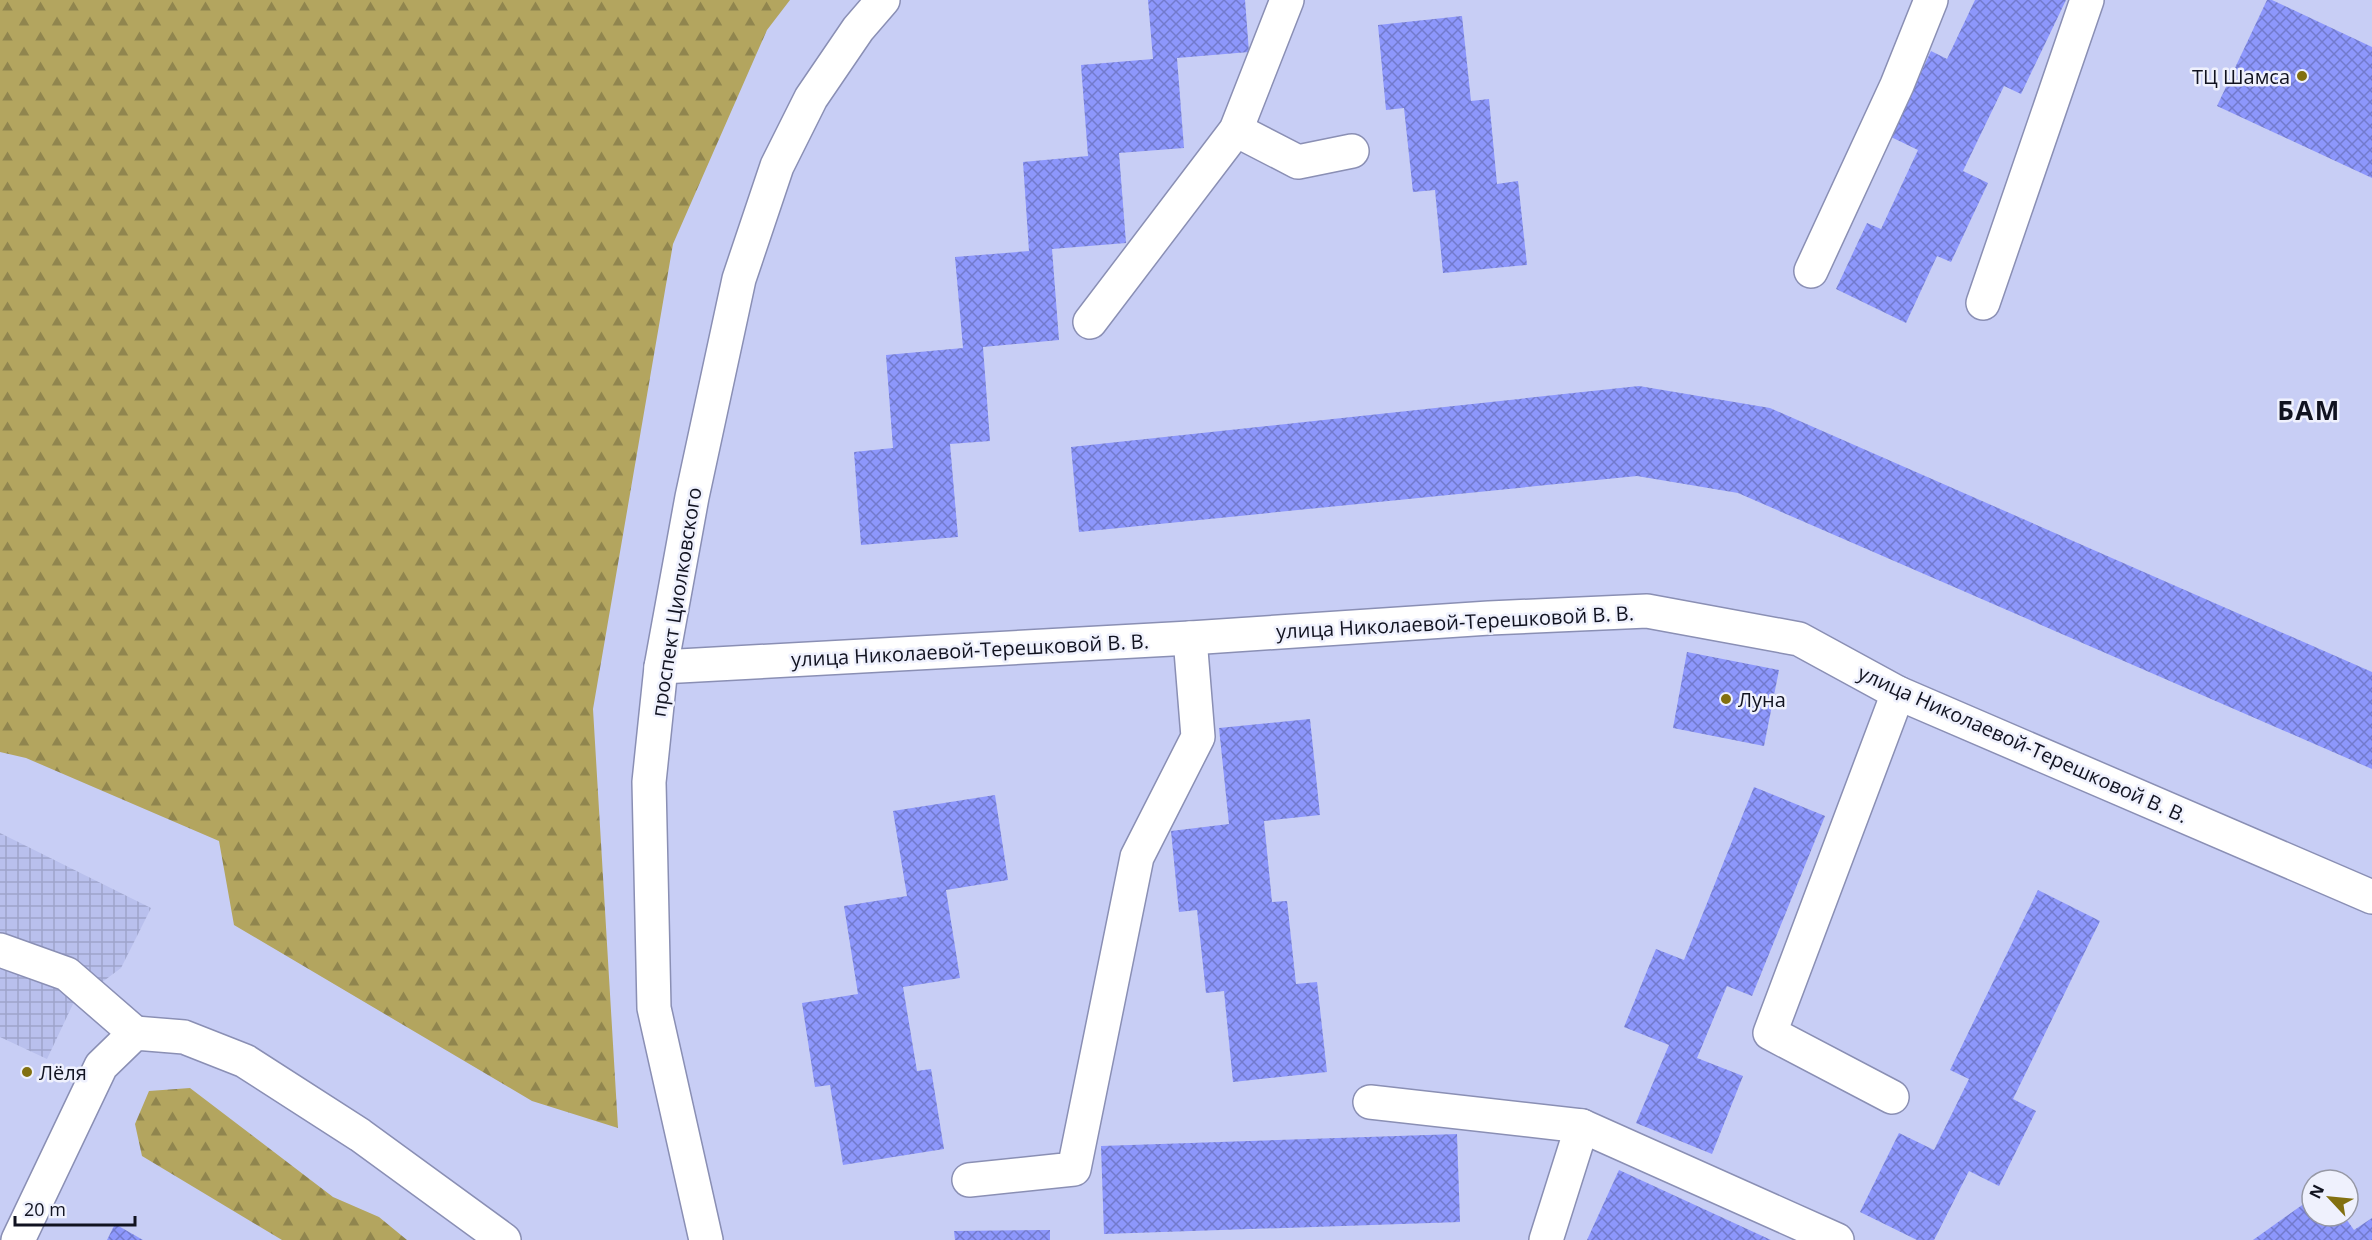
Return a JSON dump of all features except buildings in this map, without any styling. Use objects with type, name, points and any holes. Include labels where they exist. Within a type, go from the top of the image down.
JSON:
[{"type":"street","name":"проспект Циолковского","points":[[706,1240],[654,1008],[650,782],[661,667],[692,497],[742,268],[777,166],[811,98],[858,29],[883,0]]},
{"type":"street","points":[[1090,322],[1236,130],[1287,0]]},
{"type":"street","points":[[1811,271],[1897,85],[1931,0]]},
{"type":"street","points":[[1983,303],[2087,0]]},
{"type":"street","points":[[1236,130],[1298,162],[1352,151]]},
{"type":"street","name":"улица Николаевой-Терешковой В. В.","points":[[661,667],[1190,638],[1489,618],[1647,611],[1799,639],[1898,693],[2372,897]]},
{"type":"street","points":[[969,1180],[1074,1169],[1137,857],[1198,737],[1190,638]]},
{"type":"street","points":[[1892,1096],[1770,1033],[1898,693]]},
{"type":"street","points":[[0,950],[67,974],[135,1033],[184,1037],[245,1061],[360,1135],[504,1240]]},
{"type":"street","points":[[18,1240],[101,1066],[135,1033]]},
{"type":"street","points":[[1370,1102],[1582,1126],[1838,1240]]},
{"type":"street","points":[[1546,1240],[1582,1126]]},
{"type":"shaded area","points":[[0,833],[151,908],[121,968],[73,1004],[47,1059],[0,1037]]},
{"type":"green space","points":[[0,0],[790,0],[767,30],[673,244],[593,709],[618,1128],[532,1101],[234,925],[219,841],[26,758],[0,752]]},
{"type":"green space","points":[[190,1088],[333,1197],[379,1217],[407,1240],[282,1240],[142,1156],[135,1124],[149,1091]]},
{"type":"place","name":"ТЦ Шамса","points":[[2302,76]]},
{"type":"place","name":"Луна","points":[[1726,699]]},
{"type":"place","name":"Лёля","points":[[27,1072]]},
{"type":"district","name":"БАМ","points":[[2309,410]]}]
